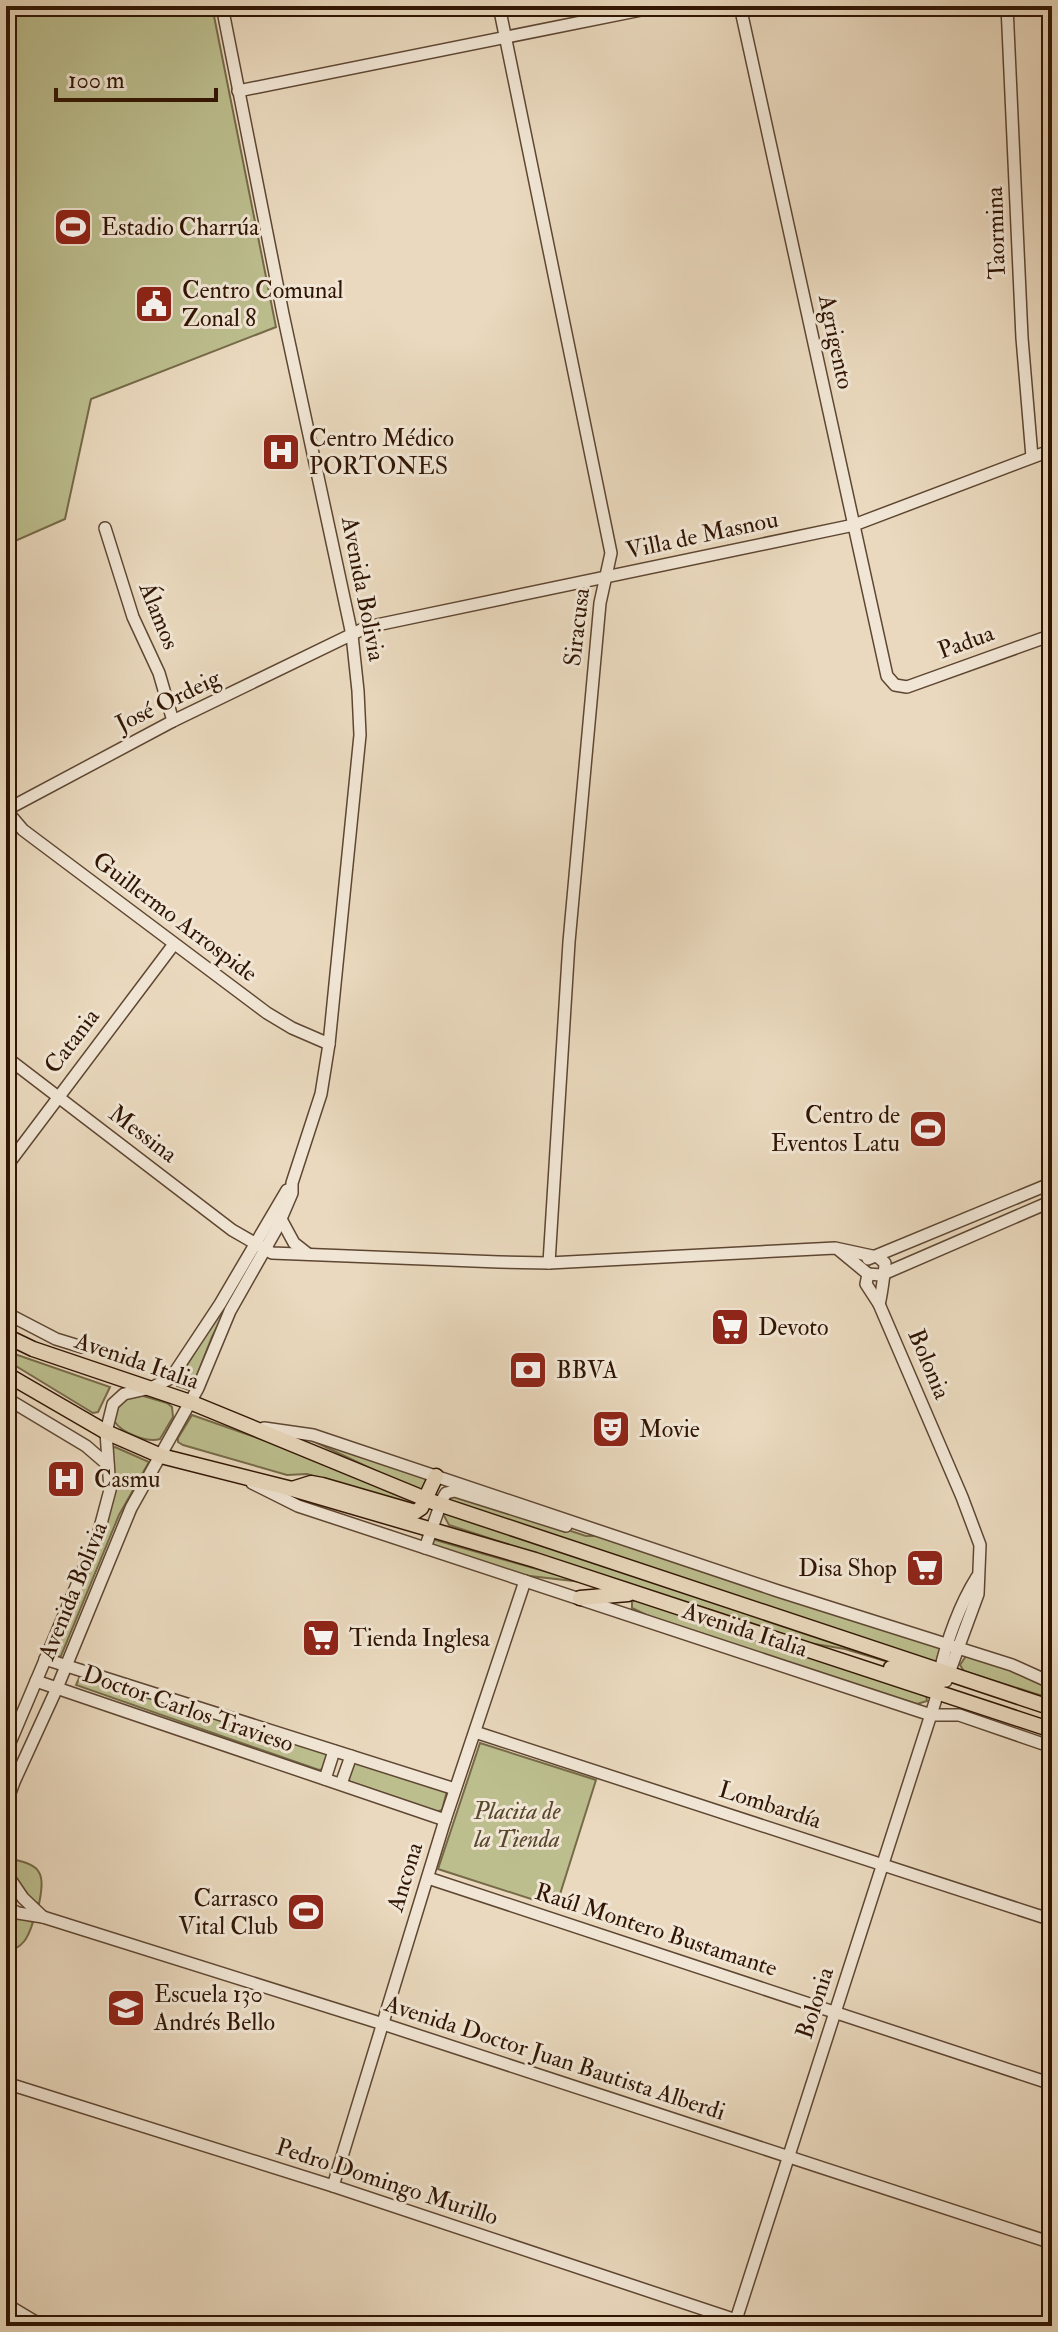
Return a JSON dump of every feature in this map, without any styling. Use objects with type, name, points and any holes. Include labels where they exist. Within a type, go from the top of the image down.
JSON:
[{"type":"main road","name":"Avenida Italia","points":[[6,1336],[47,1354],[255,1427],[441,1505],[942,1680],[1052,1730]]},
{"type":"main road","name":"Avenida Italia","points":[[6,1374],[106,1432],[161,1456],[432,1529],[820,1654],[852,1657],[1052,1708]]},
{"type":"main road","points":[[292,1489],[311,1483],[322,1485],[415,1512],[419,1511],[426,1499],[436,1476]]},
{"type":"main road","points":[[580,1598],[635,1593]]},
{"type":"main road","points":[[942,1680],[1030,1709],[1052,1708]]},
{"type":"street","name":"Avenida Bolivia","points":[[6,1804],[131,1508],[190,1402],[260,1246],[292,1183],[321,1094],[329,1044],[360,735],[352,635],[283,314],[222,6]]},
{"type":"street","name":"Siracusa","points":[[499,6],[611,553],[600,603],[569,942],[549,1263]]},
{"type":"street","points":[[238,91],[661,6]]},
{"type":"street","name":"Agrigento","points":[[740,6],[887,676],[895,685]]},
{"type":"street","name":"Taormina","points":[[1007,6],[1022,338],[1032,457]]},
{"type":"street","name":"Villa de Masnou","points":[[352,635],[383,622],[854,525],[1052,450]]},
{"type":"street","name":"Álamos","points":[[105,528],[133,617],[159,673],[173,721]]},
{"type":"street","name":"José Ordeig","points":[[6,810],[173,721],[352,635]]},
{"type":"street","name":"Padua","points":[[895,685],[907,687],[1052,635]]},
{"type":"street","name":"Guillermo Arrospide","points":[[6,810],[23,830],[267,1013],[329,1044]]},
{"type":"street","name":"Catania","points":[[6,1167],[174,944]]},
{"type":"street","name":"Messina","points":[[6,1057],[232,1230],[260,1246]]},
{"type":"street","name":"Avenida Bolivia","points":[[6,1752],[98,1535],[110,1490],[106,1432],[109,1411],[124,1394],[151,1388],[171,1378],[281,1219],[292,1193],[292,1183]]},
{"type":"street","points":[[866,1272],[866,1263],[875,1256],[1052,1183]]},
{"type":"street","points":[[835,1248],[866,1272],[881,1275],[1052,1201]]},
{"type":"street","points":[[281,1219],[294,1243],[309,1254]]},
{"type":"street","points":[[260,1246],[272,1253],[549,1263],[835,1248],[875,1256]]},
{"type":"street","name":"Bolonia","points":[[875,1256],[885,1263],[879,1304]]},
{"type":"street","name":"Bolonia","points":[[735,2323],[942,1680],[978,1594],[980,1545],[974,1527],[879,1304],[866,1284],[866,1272]]},
{"type":"street","name":"Avenida Italia","points":[[6,1313],[56,1339],[82,1347]]},
{"type":"street","points":[[6,1398],[86,1446],[108,1465]]},
{"type":"street","name":"Avenida Italia","points":[[255,1427],[313,1435],[778,1591],[1012,1665],[1052,1683]]},
{"type":"street","name":"Avenida Italia","points":[[241,1477],[298,1506],[931,1715],[959,1715],[1052,1747]]},
{"type":"street","name":"Avenida Italia","points":[[441,1505],[446,1493],[455,1491],[553,1523],[588,1532],[598,1530]]},
{"type":"street","points":[[425,1548],[441,1505]]},
{"type":"street","name":"Ancona","points":[[333,2186],[445,1820],[525,1581]]},
{"type":"street","name":"Doctor Carlos Travieso","points":[[45,1659],[455,1789]]},
{"type":"street","name":"Doctor Carlos Travieso","points":[[36,1681],[445,1820]]},
{"type":"street","name":"Lombardía","points":[[475,1732],[1052,1920]]},
{"type":"street","points":[[325,1779],[334,1751]]},
{"type":"street","points":[[341,1784],[351,1756]]},
{"type":"street","name":"Avenida Doctor Juan Bautista Alberdi","points":[[6,1873],[23,1898],[43,1917]]},
{"type":"street","name":"Raúl Montero Bustamante","points":[[428,1878],[1052,2084]]},
{"type":"street","name":"Avenida Doctor Juan Bautista Alberdi","points":[[6,1907],[383,2024],[1052,2243]]},
{"type":"street","name":"Pedro Domingo Murillo","points":[[6,2083],[333,2186],[735,2323],[754,2326]]},
{"type":"street","points":[[6,2291],[12,2326]]},
{"type":"street","points":[[7,2308],[50,2326]]},
{"type":"green space","points":[[6,6],[212,6],[276,327],[91,399],[65,519],[6,545]]},
{"type":"green space","points":[[252,1259],[212,1337],[192,1388],[177,1386],[176,1383]]},
{"type":"green space","points":[[6,1351],[110,1387],[98,1412],[93,1413],[6,1360]]},
{"type":"green space","points":[[140,1395],[172,1407],[173,1417],[160,1439],[148,1440],[135,1436],[114,1421],[122,1403]]},
{"type":"green space","points":[[192,1415],[283,1447],[416,1503],[414,1505],[307,1474],[287,1475],[183,1445],[178,1438]]},
{"type":"green space","points":[[313,1441],[426,1476],[429,1480],[420,1492]]},
{"type":"green space","points":[[115,1447],[149,1462],[119,1515],[58,1657],[55,1652],[103,1533],[112,1449]]},
{"type":"green space","points":[[453,1492],[586,1536],[602,1536],[941,1647],[940,1660],[935,1663],[447,1502],[447,1497]]},
{"type":"green space","points":[[445,1513],[932,1672],[915,1670],[845,1649],[809,1643],[449,1525]]},
{"type":"green space","points":[[432,1539],[582,1582],[521,1575],[432,1545]]},
{"type":"green space","points":[[635,1600],[926,1694],[927,1701],[917,1704],[657,1620],[632,1608]]},
{"type":"green space","points":[[966,1656],[1038,1678],[1052,1687],[1052,1699],[964,1671],[960,1665]]},
{"type":"green space","points":[[80,1676],[325,1750],[328,1754],[323,1769],[76,1685]]},
{"type":"green space","name":"Placita de la Tienda","points":[[480,1743],[596,1780],[556,1907],[438,1869]]},
{"type":"green space","points":[[354,1761],[447,1791],[442,1810],[437,1812],[351,1782],[348,1780]]},
{"type":"green space","points":[[6,1858],[38,1870],[42,1883],[39,1904],[32,1901],[6,1864]]},
{"type":"green space","points":[[6,1913],[33,1922],[24,1942],[6,1952]]},
{"type":"place","name":"Estadio Charrúa","points":[[73,227]]},
{"type":"place","name":"Centro Comunal Zonal 8","points":[[154,304]]},
{"type":"place","name":"Centro Médico PORTONES","points":[[281,452]]},
{"type":"place","name":"Centro de Eventos Latu","points":[[928,1129]]},
{"type":"place","name":"Devoto","points":[[730,1327]]},
{"type":"place","name":"BBVA","points":[[528,1370]]},
{"type":"place","name":"Movie","points":[[611,1429]]},
{"type":"place","name":"Casmu","points":[[66,1479]]},
{"type":"place","name":"Disa Shop","points":[[925,1568]]},
{"type":"place","name":"Tienda Inglesa","points":[[321,1638]]},
{"type":"place","name":"Carrasco Vital Club","points":[[306,1912]]},
{"type":"place","name":"Escuela 130 Andrés Bello","points":[[126,2008]]}]
